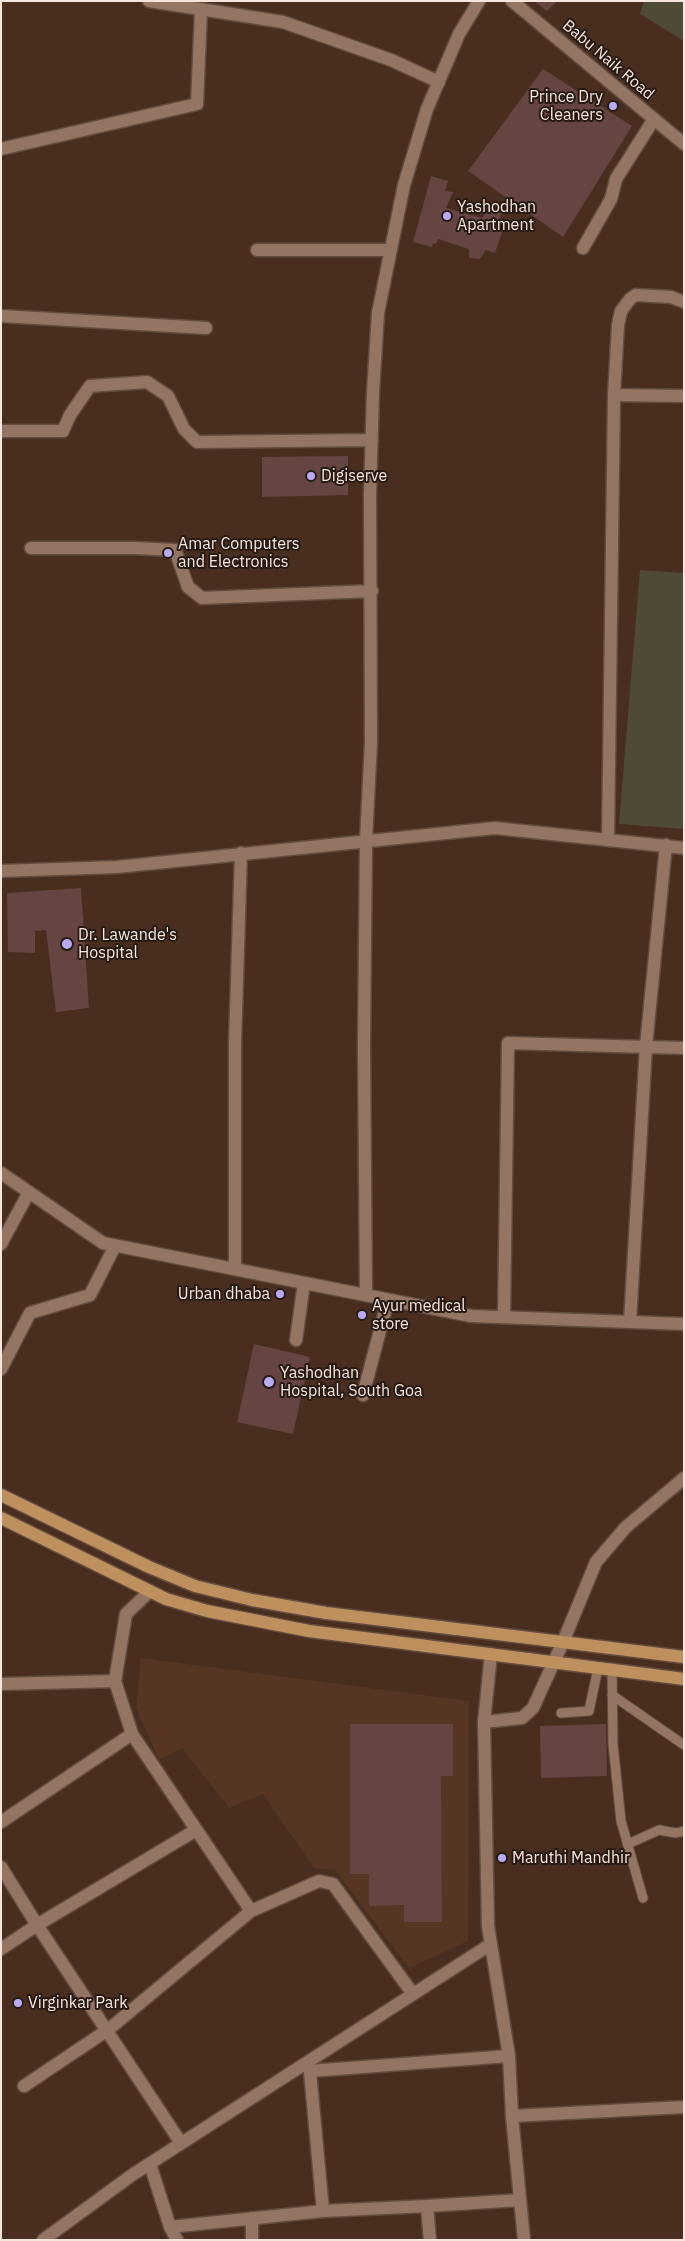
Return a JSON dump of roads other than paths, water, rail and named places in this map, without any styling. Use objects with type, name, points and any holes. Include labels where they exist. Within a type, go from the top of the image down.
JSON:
[{"type":"main road","points":[[1,1496],[149,1567],[195,1586],[252,1600],[326,1613],[684,1657]]},
{"type":"main road","points":[[1,1518],[166,1599],[207,1611],[309,1631],[684,1679]]},
{"type":"street","points":[[149,1],[283,22],[391,60],[439,82]]},
{"type":"street","points":[[366,1295],[364,1046],[366,840],[371,742],[372,440],[378,313],[404,185],[427,109],[459,34],[479,1]]},
{"type":"street","name":"Babu Naik Road","points":[[512,1],[684,144]]},
{"type":"street","points":[[1,149],[197,104],[201,10]]},
{"type":"street","points":[[583,248],[611,199],[616,179],[654,119]]},
{"type":"street","points":[[257,250],[391,250]]},
{"type":"street","points":[[608,839],[614,395],[618,325],[621,311],[630,299],[636,296],[671,296],[684,302]]},
{"type":"street","points":[[1,316],[206,328]]},
{"type":"street","points":[[1,431],[63,431],[70,415],[90,386],[147,382],[168,396],[184,429],[197,442],[372,440]]},
{"type":"street","points":[[614,395],[684,396]]},
{"type":"street","points":[[30,548],[175,550],[188,587],[202,598],[372,591]]},
{"type":"street","points":[[1,871],[116,867],[495,828],[684,848]]},
{"type":"street","points":[[630,1322],[646,1046],[666,845]]},
{"type":"street","points":[[235,1270],[235,1043],[241,853]]},
{"type":"street","points":[[504,1317],[508,1043],[684,1048]]},
{"type":"street","points":[[1,1173],[103,1243],[115,1246],[470,1316],[684,1324]]},
{"type":"street","points":[[1,1244],[29,1192]]},
{"type":"street","points":[[1,1369],[30,1313],[90,1295],[115,1246]]},
{"type":"street","points":[[296,1340],[304,1283]]},
{"type":"street","points":[[363,1395],[388,1300]]},
{"type":"street","points":[[484,1722],[522,1718],[533,1708],[564,1642],[596,1562],[626,1527],[684,1478]]},
{"type":"street","points":[[150,1591],[126,1614],[115,1681],[132,1734],[250,1911]]},
{"type":"street","points":[[491,1654],[484,1722],[488,1926],[509,2056],[512,2116],[524,2240]]},
{"type":"street","points":[[1,1684],[115,1681]]},
{"type":"street","points":[[1,1822],[132,1734]]},
{"type":"street","points":[[1,1949],[196,1830]]},
{"type":"street","points":[[1,1867],[181,2143]]},
{"type":"street","points":[[24,2086],[107,2030],[250,1911],[320,1881],[333,1884],[413,1994]]},
{"type":"street","points":[[43,2240],[181,2143],[309,2066],[413,1994],[491,1944]]},
{"type":"street","points":[[309,2066],[509,2056]]},
{"type":"street","points":[[309,2066],[324,2211]]},
{"type":"street","points":[[512,2116],[684,2107]]},
{"type":"street","points":[[150,2164],[170,2227],[177,2240]]},
{"type":"street","points":[[170,2227],[324,2211],[520,2200]]},
{"type":"street","points":[[427,2206],[430,2240]]},
{"type":"street","points":[[252,2218],[252,2240]]},
{"type":"lane","points":[[561,1713],[589,1711],[598,1668]]},
{"type":"lane","points":[[612,1669],[615,1763],[621,1821],[643,1898]]},
{"type":"lane","points":[[612,1695],[684,1745]]},
{"type":"lane","points":[[628,1844],[659,1830],[676,1833],[684,1831]]},
{"type":"place","name":"Prince Dry Cleaners","points":[[613,106]]},
{"type":"place","name":"Yashodhan Apartment","points":[[447,216]]},
{"type":"place","name":"Digiserve","points":[[311,476]]},
{"type":"place","name":"Amar Computers and Electronics","points":[[168,553]]},
{"type":"place","name":"Dr. Lawande's Hospital","points":[[67,944]]},
{"type":"place","name":"Urban dhaba","points":[[280,1294]]},
{"type":"place","name":"Ayur medical store","points":[[362,1315]]},
{"type":"place","name":"Yashodhan Hospital, South Goa","points":[[269,1382]]},
{"type":"place","name":"Maruthi Mandhir","points":[[502,1858]]},
{"type":"place","name":"Virginkar Park","points":[[18,2003]]}]
